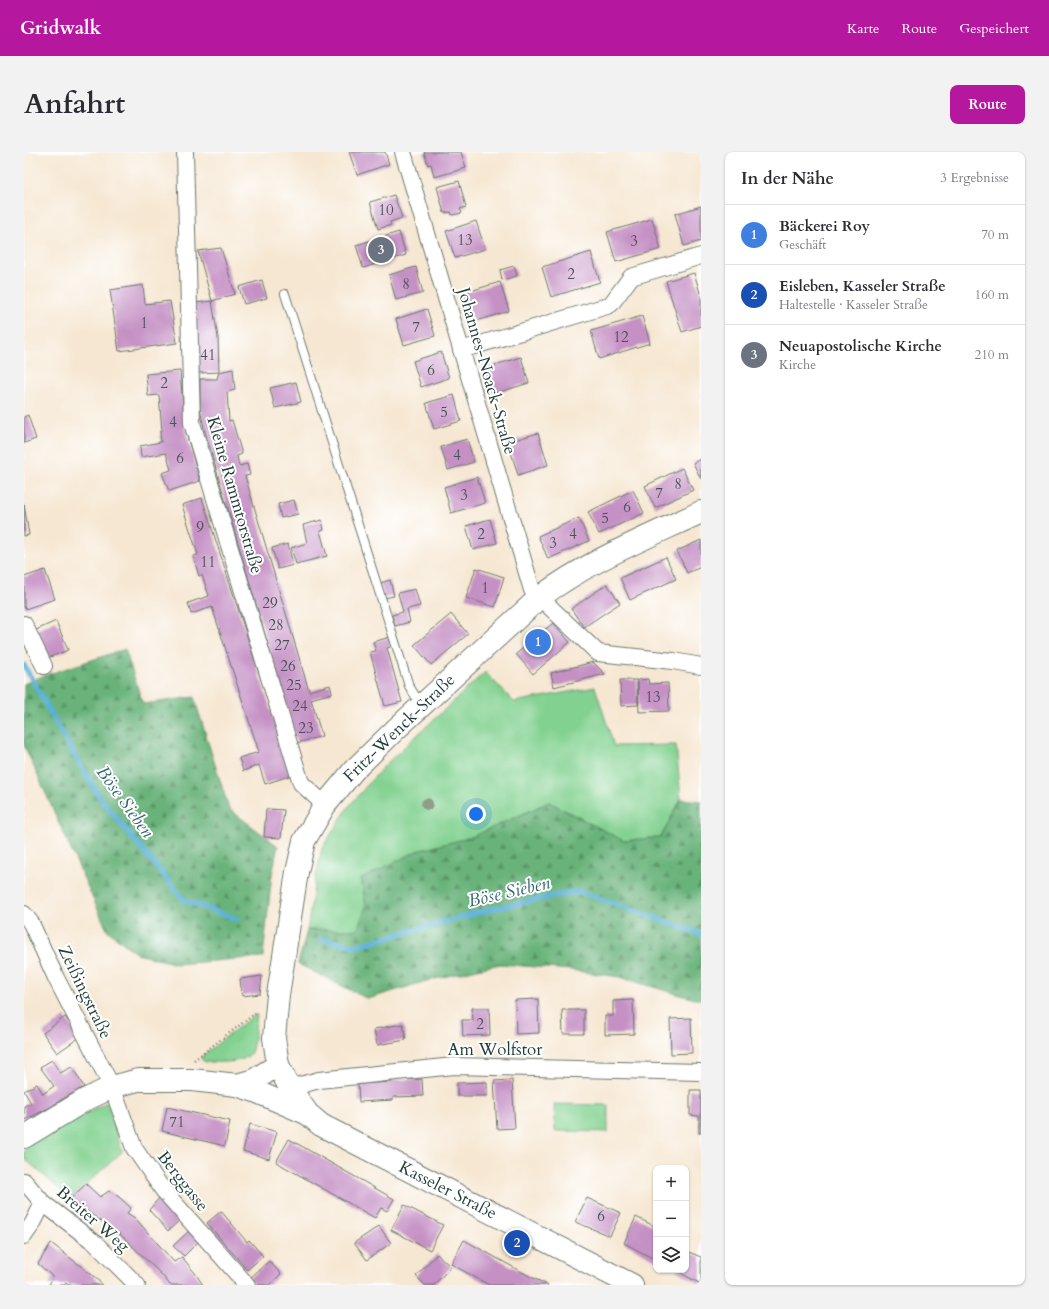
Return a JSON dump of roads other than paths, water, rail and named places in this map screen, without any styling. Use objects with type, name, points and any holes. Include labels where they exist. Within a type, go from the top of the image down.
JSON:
[{"type":"main road","name":"Fritz-Wenck-Straße","points":[[278,1064],[274,1038],[278,995],[297,872],[304,841],[325,805],[354,770],[421,705],[539,598],[564,580],[587,567],[701,512]]},
{"type":"main road","name":"Kasseler Straße","points":[[237,1085],[254,1080],[278,1064],[290,1088],[308,1114],[321,1125],[632,1285]]},
{"type":"main road","name":"Kasseler Straße","points":[[24,1137],[85,1100],[112,1086],[138,1080],[192,1080],[237,1085],[256,1091],[308,1114]]},
{"type":"street","name":"Kleine Rammtorstraße","points":[[185,152],[192,423],[301,783],[325,805]]},
{"type":"street","name":"Johannes-Noack-Straße","points":[[403,152],[532,590],[598,653],[673,660],[701,666]]},
{"type":"street","points":[[461,350],[607,306],[612,302],[631,277],[701,256]]},
{"type":"street","points":[[24,624],[44,666]]},
{"type":"street","name":"Zeißingstraße","points":[[24,914],[31,923],[56,978],[112,1086]]},
{"type":"street","name":"Am Wolfstor","points":[[290,1088],[319,1080],[454,1066],[701,1072]]},
{"type":"street","name":"Berggasse","points":[[112,1086],[134,1148],[163,1190],[247,1285]]},
{"type":"street","name":"Breiter Weg","points":[[24,1181],[43,1203],[95,1244],[137,1285]]},
{"type":"street","points":[[24,1236],[33,1223],[43,1203]]},
{"type":"lane","points":[[285,294],[409,686],[421,705]]},
{"type":"waterway","name":"Böse Sieben","points":[[24,665],[100,798],[184,900],[237,919]]},
{"type":"waterway","name":"Böse Sieben","points":[[321,939],[356,946],[496,908],[579,891],[701,934]]},
{"type":"place","name":"Neuapostolische Kirche","points":[[381,250]]},
{"type":"place","name":"Bäckerei Roy","points":[[538,642]]},
{"type":"place","name":"Eisleben, Kasseler Straße","points":[[517,1243]]}]
